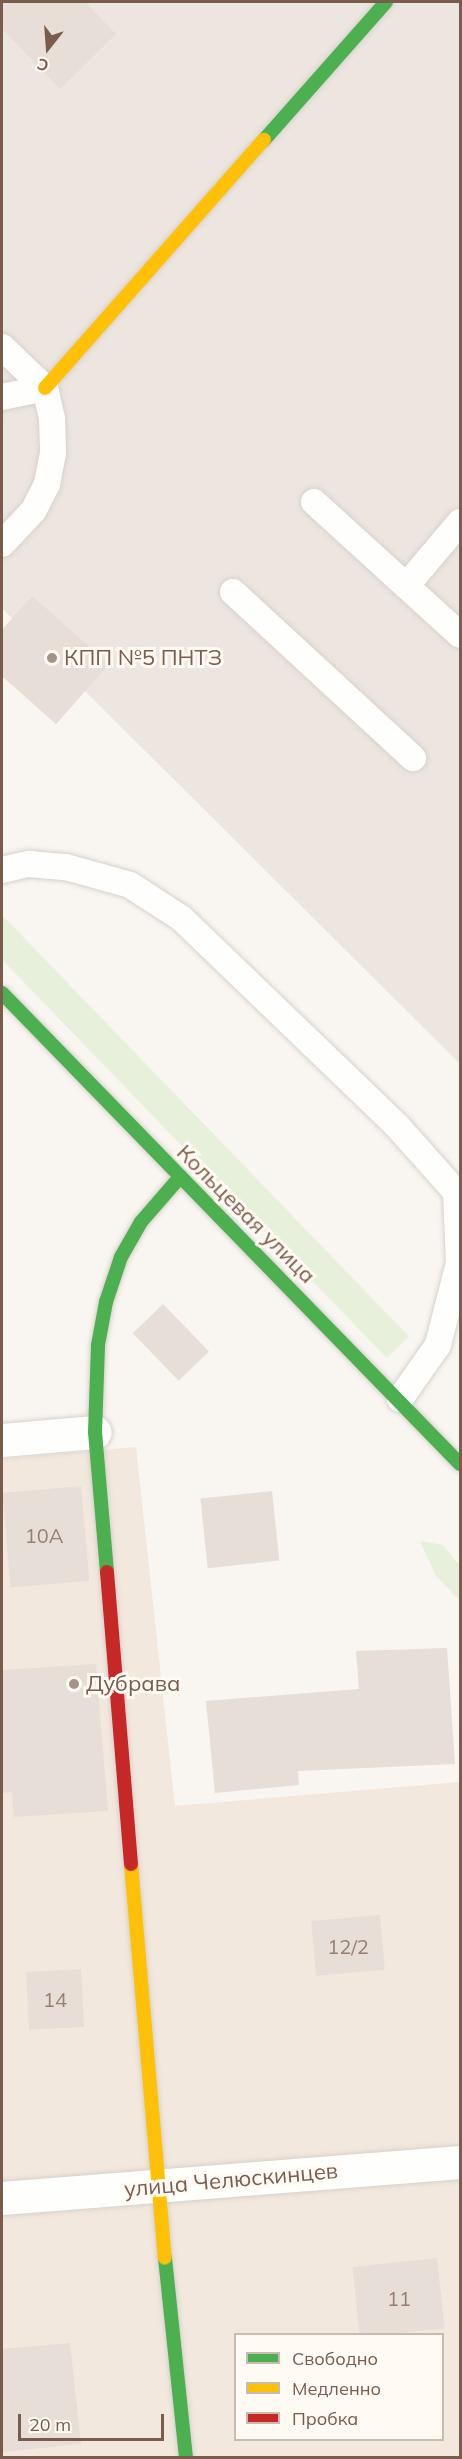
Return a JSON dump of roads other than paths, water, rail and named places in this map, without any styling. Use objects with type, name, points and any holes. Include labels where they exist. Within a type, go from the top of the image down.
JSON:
[{"type":"street","points":[[45,388],[386,2]]},
{"type":"street","name":"Кольцевая улица","points":[[2,993],[400,1399],[460,1464]]},
{"type":"street","points":[[180,1177],[141,1222],[121,1257],[106,1302],[99,1345],[95,1432],[158,2186],[186,2457]]},
{"type":"street","points":[[2,1440],[95,1432]]},
{"type":"street","name":"улица Челюскинцев","points":[[2,2198],[460,2162]]},
{"type":"lane","points":[[2,347],[45,388],[52,419],[53,453],[47,484],[33,511],[2,544]]},
{"type":"lane","points":[[2,397],[45,388]]},
{"type":"lane","points":[[314,502],[460,635]]},
{"type":"lane","points":[[406,586],[460,522]]},
{"type":"lane","points":[[233,592],[413,758]]},
{"type":"lane","points":[[2,870],[29,864],[66,867],[130,885],[181,918],[399,1127],[456,1192],[459,1263],[438,1345],[400,1399]]},
{"type":"place","name":"КПП №5 ПНТЗ","points":[[52,658]]},
{"type":"place","name":"Дубрава","points":[[74,1684]]}]
